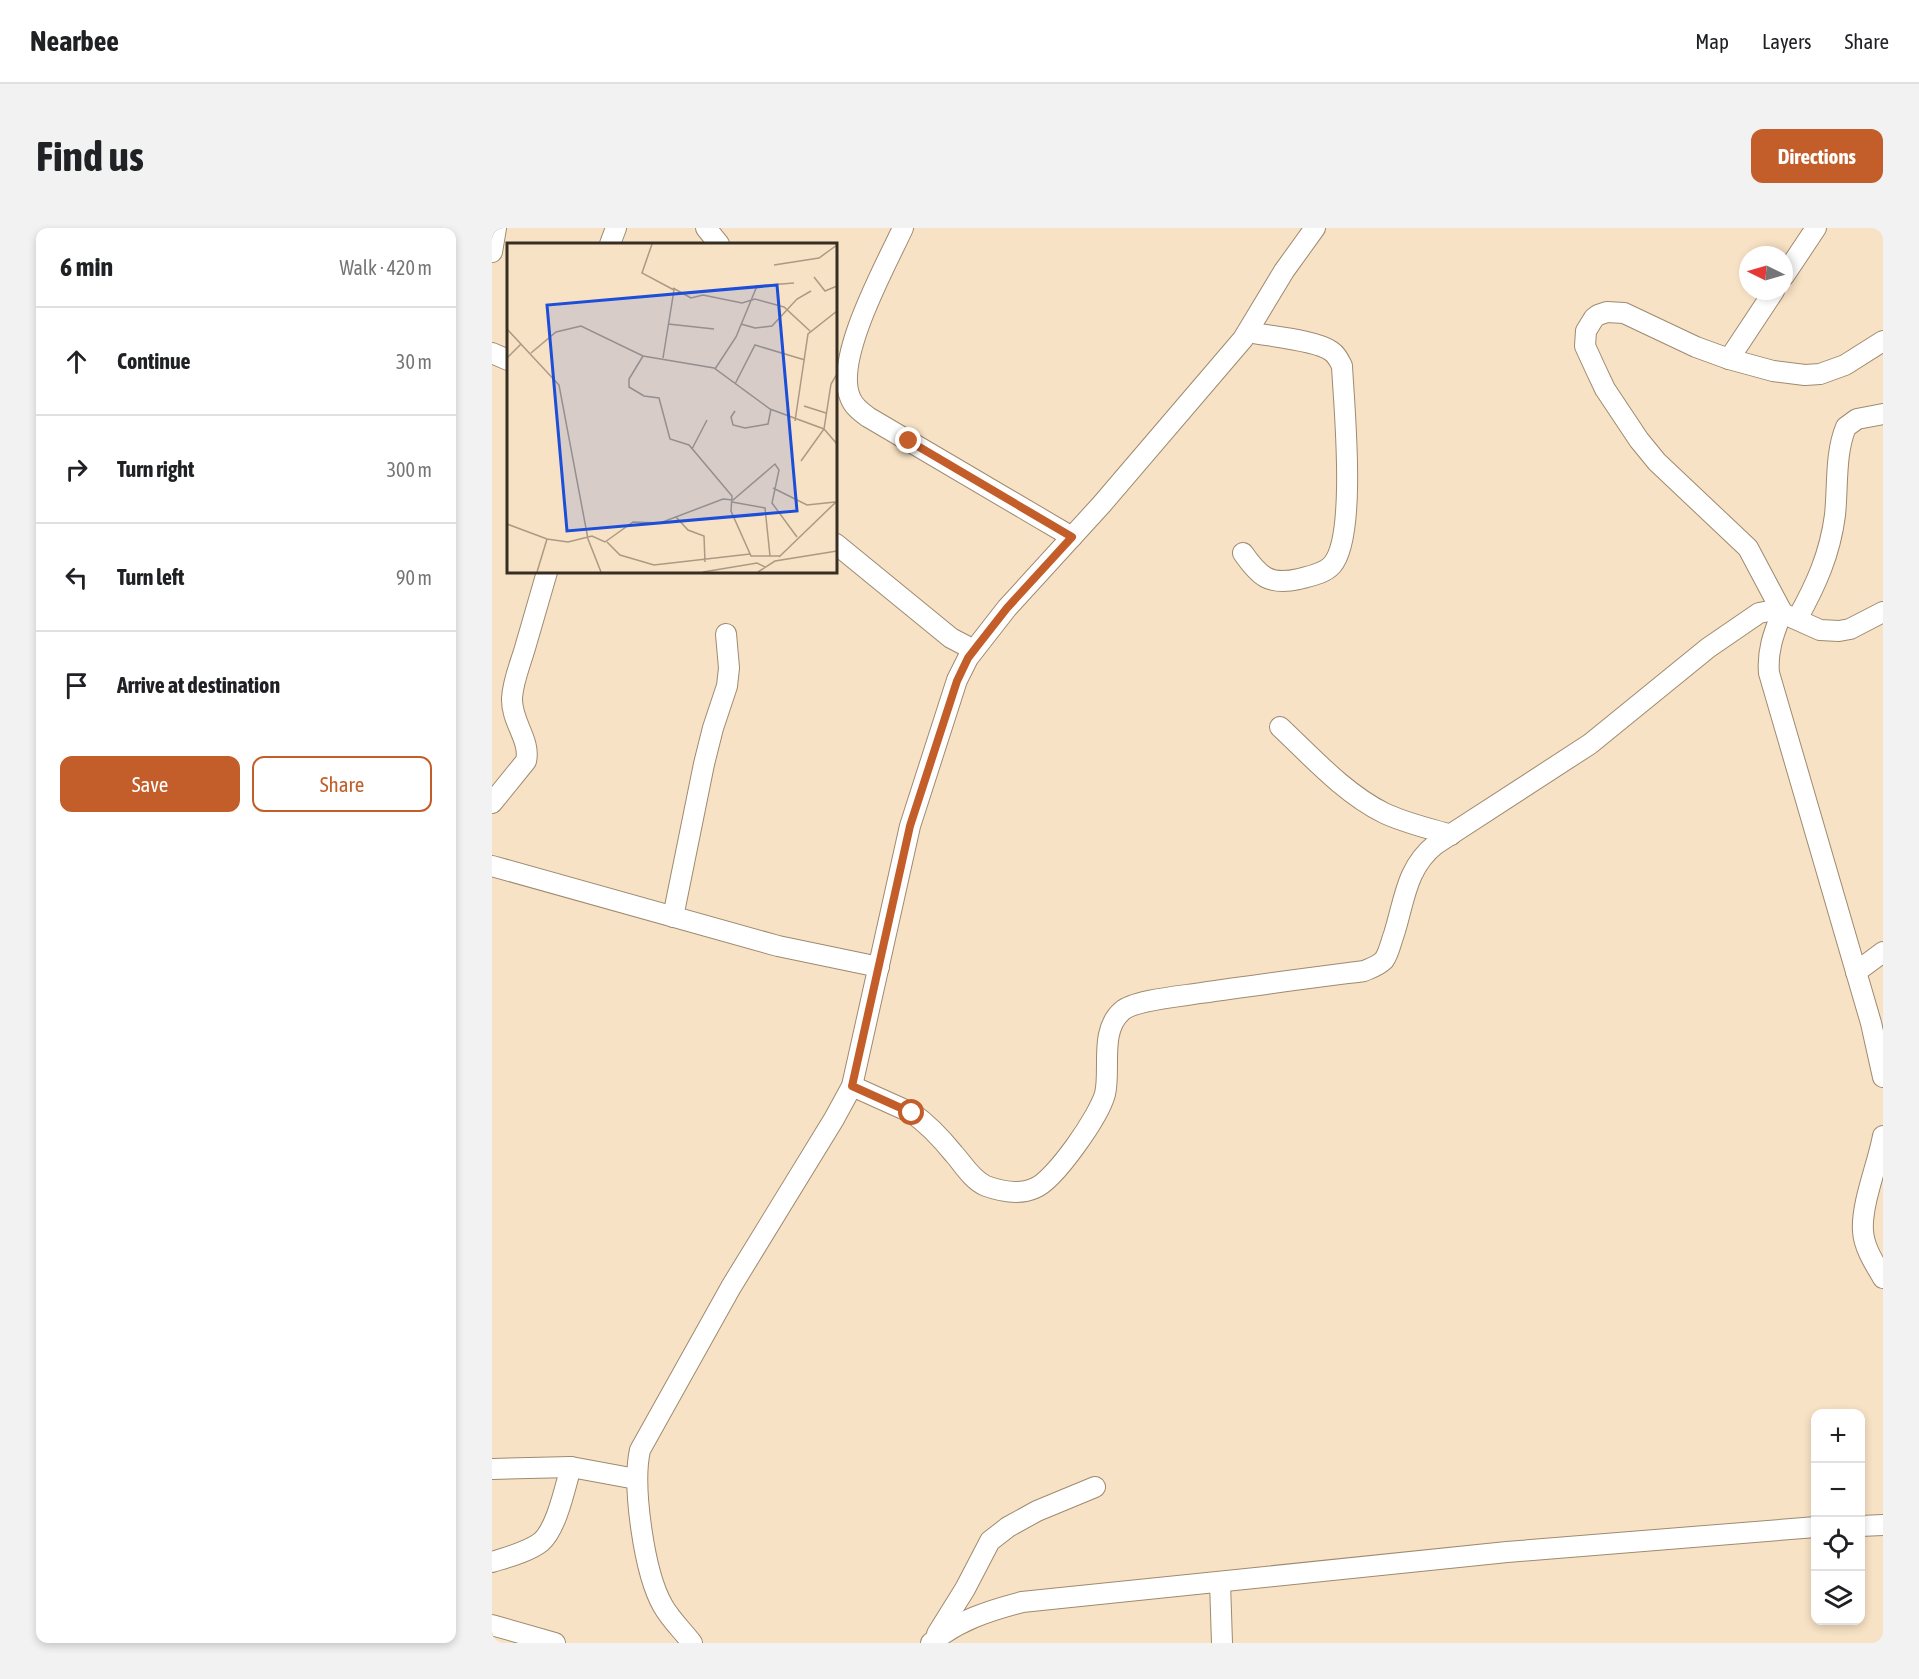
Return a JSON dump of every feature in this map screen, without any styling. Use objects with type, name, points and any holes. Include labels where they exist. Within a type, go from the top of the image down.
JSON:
[{"type":"street","points":[[492,252],[496,228]]},
{"type":"street","points":[[610,243],[616,228]]},
{"type":"street","points":[[706,228],[718,243]]},
{"type":"street","points":[[903,228],[862,316],[855,338],[848,361],[846,382],[850,397],[858,410],[868,417],[1072,537]]},
{"type":"street","points":[[692,1643],[662,1604],[653,1582],[642,1529],[636,1479],[640,1450],[731,1287],[852,1086],[910,826],[963,668],[1007,608],[1210,380],[1248,332],[1284,271],[1315,228]]},
{"type":"street","points":[[1793,262],[1816,228]]},
{"type":"street","points":[[1729,359],[1768,300]]},
{"type":"street","points":[[1789,616],[1748,548],[1657,462],[1639,440],[1605,389],[1586,346],[1584,336],[1588,324],[1598,315],[1607,312],[1624,313],[1729,359],[1791,374],[1820,374],[1845,365],[1883,341]]},
{"type":"street","points":[[1243,553],[1259,574],[1274,581],[1296,579],[1322,572],[1333,564],[1338,555],[1348,489],[1342,366],[1338,357],[1330,350],[1318,345],[1248,332]]},
{"type":"street","points":[[492,353],[507,360]]},
{"type":"street","points":[[1883,414],[1857,419],[1844,431],[1829,549],[1821,574],[1789,616],[1770,647],[1769,673],[1871,1023],[1883,1077]]},
{"type":"street","points":[[837,545],[951,638],[974,650]]},
{"type":"street","points":[[492,803],[526,761],[526,744],[512,710],[513,688],[547,573]]},
{"type":"street","points":[[852,1086],[920,1118],[976,1180],[984,1185],[1013,1192],[1036,1188],[1056,1172],[1102,1103],[1107,1084],[1108,1040],[1112,1027],[1122,1011],[1135,1005],[1174,997],[1364,971],[1377,966],[1385,958],[1390,947],[1407,884],[1423,854],[1590,744],[1708,648],[1759,613],[1769,610],[1820,630],[1839,631],[1850,629],[1883,612]]},
{"type":"street","points":[[674,917],[712,728],[727,686],[729,668],[726,634]]},
{"type":"street","points":[[1280,727],[1349,790],[1371,805],[1405,821],[1450,835]]},
{"type":"street","points":[[492,866],[778,946],[879,967]]},
{"type":"street","points":[[1856,972],[1883,952]]},
{"type":"street","points":[[1883,1136],[1864,1212],[1863,1233],[1871,1256],[1883,1278]]},
{"type":"street","points":[[492,1469],[571,1467],[636,1479]]},
{"type":"street","points":[[492,1562],[532,1547],[545,1538],[555,1517],[571,1467]]},
{"type":"street","points":[[932,1642],[960,1598],[990,1541],[1008,1527],[1037,1512],[1095,1487]]},
{"type":"street","points":[[1865,1526],[1883,1525]]},
{"type":"street","points":[[932,1642],[953,1626],[984,1612],[1022,1602],[1507,1552],[1811,1527]]},
{"type":"street","points":[[1220,1582],[1222,1643]]},
{"type":"street","points":[[492,1625],[555,1643]]},
{"type":"route","points":[[909,441],[1072,537],[1007,608],[968,658],[943,721],[910,826],[852,1086],[912,1113]]}]
